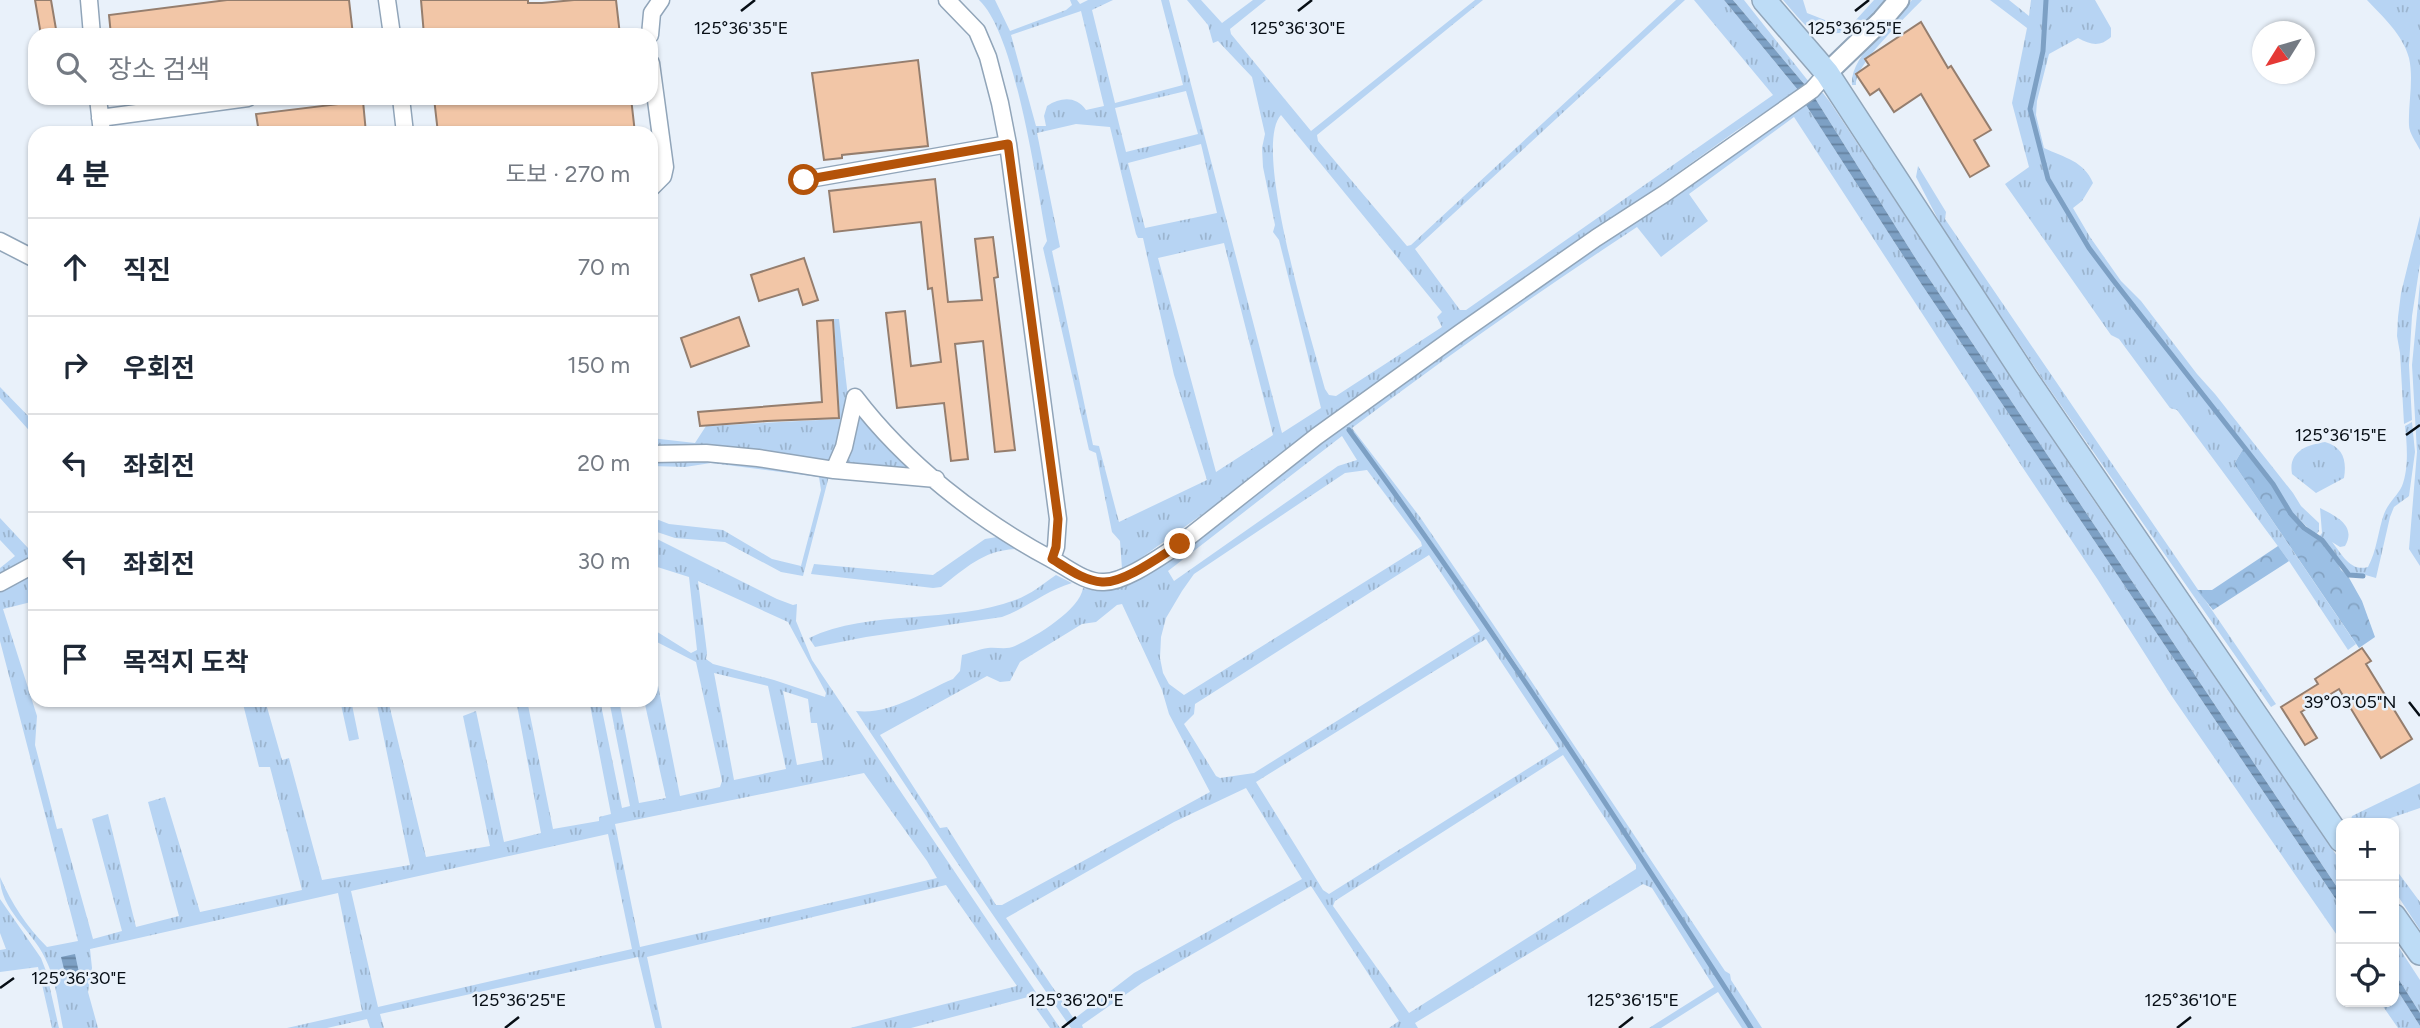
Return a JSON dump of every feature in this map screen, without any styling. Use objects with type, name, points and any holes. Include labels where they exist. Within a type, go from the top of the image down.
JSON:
[{"type":"main road","points":[[1764,0],[1827,73],[2026,377],[2336,833]]},
{"type":"main road","points":[[2399,923],[2420,953]]},
{"type":"street","points":[[92,0],[92,28]]},
{"type":"street","points":[[387,0],[391,28]]},
{"type":"street","points":[[651,28],[652,13],[661,0]]},
{"type":"street","points":[[947,0],[977,31],[988,57],[1008,144],[1058,519],[1056,547],[1052,559]]},
{"type":"street","points":[[834,470],[844,447],[855,397],[897,445],[965,504],[1036,551],[1081,576],[1101,582],[1112,581],[1180,544],[1377,392],[1812,90],[1899,0]]},
{"type":"street","points":[[99,105],[101,126],[211,105]]},
{"type":"street","points":[[402,105],[404,126]]},
{"type":"street","points":[[654,105],[655,126]]},
{"type":"street","points":[[804,180],[1008,144]]},
{"type":"street","points":[[0,241],[28,255]]},
{"type":"street","points":[[658,454],[706,453],[834,470],[936,479]]},
{"type":"street","points":[[0,583],[28,568]]},
{"type":"green space","points":[[979,0],[995,0],[1010,31],[1066,10],[1072,5],[1070,0],[1077,0],[1080,4],[1088,0],[1113,0],[1092,10],[1115,103],[1183,85],[1161,0],[1169,0],[1282,433],[1321,408],[1279,240],[1273,232],[1275,225],[1263,167],[1262,148],[1265,134],[1252,77],[1218,41],[1213,43],[1208,25],[1187,0],[1201,0],[1222,23],[1253,0],[1266,0],[1230,29],[1231,34],[1311,131],[1475,0],[1483,0],[1317,135],[1318,141],[1407,246],[1676,0],[1685,0],[1415,249],[1460,310],[1466,310],[1773,95],[1694,0],[1724,0],[1798,90],[1342,408],[1228,496],[1122,569],[1120,541],[1112,532],[1096,453],[1089,450],[1043,248],[1047,241],[1023,113],[1004,45],[992,18]],"holes":[[[1081,11],[1104,106],[1086,110],[1073,100],[1058,101],[1047,106],[1044,116],[1046,126],[1036,126],[1011,35]],[[1186,91],[1198,134],[1126,152],[1115,108]],[[1281,115],[1442,312],[1437,317],[1442,327],[1336,396],[1329,395],[1325,389],[1287,247],[1274,165],[1274,134]],[[1076,124],[1110,127],[1136,234],[1138,238],[1143,238],[1174,375],[1207,480],[1119,522],[1099,446],[1093,445],[1052,251],[1060,247],[1037,133]],[[1201,144],[1217,213],[1145,228],[1128,163]],[[1224,243],[1273,435],[1216,472],[1158,258]]]},
{"type":"green space","points":[[1733,0],[1744,0],[1809,82],[1805,85]]},
{"type":"green space","points":[[1783,0],[1803,0],[1807,13],[1830,22],[1845,32],[1822,33],[1808,27]]},
{"type":"green space","points":[[1874,0],[1886,0],[1859,31],[1845,32]]},
{"type":"green space","points":[[1912,0],[1922,0],[1872,54],[1863,66],[1856,85],[1852,85],[1853,74],[1865,51]]},
{"type":"green space","points":[[1990,0],[2009,0],[2029,16],[2031,0],[2045,0],[2042,51],[2029,109],[2047,179],[2088,249],[2243,449],[2234,464],[2356,644],[2348,650],[2289,561],[2177,410],[2170,408],[2119,339],[2111,335],[2005,184],[2029,167],[2012,103],[2027,28]]},
{"type":"green space","points":[[2048,0],[2095,0],[2111,28],[2111,37],[2099,44],[2078,38],[2049,54],[2037,101],[2036,115],[2044,148],[2079,165],[2093,183],[2082,201],[2073,208],[2121,281],[2141,301],[2301,506],[2319,523],[2316,535],[2292,513],[2274,483],[2090,248],[2050,178],[2032,109],[2044,51]]},
{"type":"green space","points":[[2367,0],[2420,0],[2420,150],[2409,128],[2409,58],[2392,27]]},
{"type":"green space","points":[[1823,93],[1830,102],[2079,479],[2336,855],[2336,886],[1916,259],[1813,95]]},
{"type":"green space","points":[[1804,102],[1922,285],[2336,900],[2336,934],[2171,695],[1794,117],[1689,194],[1708,221],[1661,257],[1637,227],[1493,325],[1352,428],[1420,517],[1725,971],[1730,974],[1731,980],[1762,1028],[1753,1028],[1510,655],[1416,519],[1348,429],[1507,657],[1750,1028],[1742,1028],[1718,992],[1661,1028],[1649,1028],[1714,987],[1652,888],[1643,884],[1415,1023],[1418,1028],[1389,1028],[1399,1021],[1311,886],[1142,983],[1082,1025],[1083,1028],[1071,1028],[856,711],[882,710],[953,679],[960,671],[962,655],[991,648],[1012,647],[1024,642],[1065,614],[1074,605],[1083,588],[1097,591],[1111,589],[1191,543],[1421,368]],"holes":[[[1342,436],[1357,460],[1338,466],[1174,581],[1168,571]],[[1367,470],[1422,546],[1184,695],[1169,684],[1160,658],[1161,637],[1166,618],[1194,574],[1345,473]],[[1429,555],[1480,631],[1254,773],[1220,778],[1216,776],[1184,724],[1194,714],[1195,704]],[[1122,604],[1162,690],[1169,714],[1210,792],[1002,905],[996,905],[947,827],[940,828],[880,735],[987,676],[1000,682],[1010,681],[1020,662],[1082,624],[1096,622]],[[1486,639],[1559,749],[1329,894],[1323,890],[1256,782]],[[1563,755],[1636,865],[1636,869],[1409,1013],[1333,906],[1335,901]],[[1246,788],[1302,879],[1134,973],[1074,1019],[1006,918],[1174,822]]]},
{"type":"green space","points":[[1918,166],[1946,212],[1945,219],[2276,704],[2271,707],[2046,384],[1943,229],[1916,177]]},
{"type":"green space","points":[[2420,216],[2420,264],[2412,316],[2409,365],[2412,420],[2404,424],[2398,317],[2401,293]]},
{"type":"green space","points":[[2420,283],[2420,566],[2409,549],[2417,452],[2412,365]]},
{"type":"green space","points":[[834,319],[839,319],[848,397],[845,425],[830,462],[658,449],[658,439],[695,443],[706,426],[839,419]]},
{"type":"green space","points":[[0,387],[28,416],[28,429],[0,398]]},
{"type":"green space","points":[[857,407],[921,475],[850,465],[846,462]]},
{"type":"green space","points":[[2412,422],[2415,452],[2409,496],[2394,507],[2376,578],[2349,573],[2328,544],[2319,537],[2322,533],[2320,508],[2338,518],[2347,527],[2348,539],[2345,546],[2340,547],[2332,542],[2343,557],[2356,567],[2368,567],[2384,514],[2404,479],[2407,456],[2405,426]]},
{"type":"green space","points":[[2325,442],[2340,451],[2345,465],[2344,478],[2316,493],[2292,474],[2291,466],[2300,451]]},
{"type":"green space","points":[[2243,449],[2272,485],[2290,514],[2303,529],[2321,541],[2348,576],[2362,601],[2375,637],[2359,648],[2234,464]]},
{"type":"green space","points":[[709,458],[829,476],[803,576],[781,572],[725,542],[675,538],[658,532],[658,520],[669,524],[723,530],[772,559],[801,566],[821,490],[819,477],[711,463],[685,467],[658,466],[658,462],[691,462]]},
{"type":"green space","points":[[0,518],[28,548],[28,564],[0,580],[0,568],[15,556],[0,540]]},
{"type":"green space","points":[[997,537],[1015,549],[984,557],[941,587],[811,574],[814,564],[933,575],[985,539]]},
{"type":"green space","points":[[658,540],[777,599],[797,604],[796,621],[812,660],[1060,1028],[1050,1028],[1028,997],[911,1028],[850,1028],[1017,986],[946,885],[647,957],[662,1028],[655,1028],[638,957],[380,1014],[384,1028],[370,1028],[367,1019],[327,1028],[287,1028],[362,1011],[338,893],[90,949],[92,968],[88,992],[98,1028],[63,1028],[49,966],[11,910],[1,889],[0,877],[20,914],[47,947],[78,941],[0,641],[0,591],[28,575],[28,603],[3,609],[28,688],[28,707],[34,707],[37,716],[35,745],[57,829],[62,828],[93,939],[122,931],[92,819],[108,814],[136,927],[179,916],[148,802],[165,797],[200,912],[302,890],[270,767],[259,767],[244,707],[267,707],[282,760],[289,758],[322,880],[410,865],[377,707],[390,707],[426,857],[490,846],[463,716],[476,711],[504,842],[541,833],[517,707],[528,707],[553,829],[599,821],[599,817],[611,814],[590,707],[601,707],[622,808],[630,806],[610,707],[620,707],[639,803],[666,798],[646,707],[658,707],[658,685],[680,796],[720,787],[722,781],[696,662],[658,643],[658,632],[691,653],[697,650],[689,577],[658,567]],"holes":[[[698,581],[788,622],[826,693],[825,697],[713,664],[706,659]],[[714,673],[768,686],[786,769],[734,780]],[[783,691],[808,699],[811,723],[817,723],[823,760],[797,765]],[[864,773],[937,878],[640,947],[615,824]],[[608,834],[632,949],[378,1007],[351,891]]]},
{"type":"green space","points":[[2278,546],[2289,561],[2213,610],[2197,590],[2212,590]]},
{"type":"green space","points":[[1056,575],[1072,583],[1002,617],[815,647],[809,638],[858,623],[991,607],[1026,595]]},
{"type":"green space","points":[[342,707],[352,707],[359,739],[349,741]]},
{"type":"green space","points":[[2420,783],[2420,808],[2391,818],[2352,816]]},
{"type":"green space","points":[[2399,874],[2420,902],[2420,930],[2399,898]]},
{"type":"green space","points":[[0,899],[41,958],[59,1028],[52,1028],[38,967],[0,972],[0,950],[6,949],[0,933]]},
{"type":"green space","points":[[2399,948],[2420,980],[2420,1013],[2399,980]]},
{"type":"green space","points":[[2399,993],[2420,1028],[2398,1028],[2383,1007],[2399,1007]]},
{"type":"shaded area","points":[[1724,0],[1733,0],[1805,85],[1798,90]]},
{"type":"shaded area","points":[[1813,95],[1916,259],[2336,886],[2336,900],[1922,285],[1804,102]]},
{"type":"shaded area","points":[[75,954],[81,982],[68,985],[61,957]]},
{"type":"shaded area","points":[[2399,980],[2420,1013],[2420,1026],[2399,993]]},
{"type":"building","points":[[35,0],[51,0],[56,28],[40,28]]},
{"type":"building","points":[[227,0],[349,0],[352,28],[110,28],[109,15]]},
{"type":"building","points":[[421,0],[528,0],[528,3],[542,3],[616,0],[619,28],[423,28]]},
{"type":"building","points":[[1921,22],[1948,68],[1951,66],[1991,130],[1974,140],[1989,166],[1970,177],[1921,94],[1894,112],[1879,89],[1870,95],[1856,74],[1869,65],[1865,59]]},
{"type":"building","points":[[918,60],[928,146],[842,155],[842,158],[824,160],[812,73]]},
{"type":"building","points":[[330,105],[363,105],[365,126],[258,126],[256,114]]},
{"type":"building","points":[[435,105],[632,105],[634,126],[437,126]]},
{"type":"building","points":[[935,179],[948,302],[982,300],[975,239],[993,237],[998,277],[994,278],[1015,450],[995,452],[983,341],[955,344],[968,459],[951,461],[944,403],[897,408],[886,313],[905,311],[911,366],[941,362],[932,288],[928,289],[921,222],[834,232],[829,191]]},
{"type":"building","points":[[804,258],[818,300],[803,305],[798,289],[759,301],[751,275]]},
{"type":"building","points":[[739,317],[749,346],[691,367],[681,338]]},
{"type":"building","points":[[833,320],[839,418],[700,426],[698,412],[822,402],[817,321]]},
{"type":"building","points":[[2362,648],[2371,661],[2366,664],[2412,739],[2381,758],[2339,689],[2301,712],[2317,738],[2305,745],[2281,707],[2318,684],[2315,679]]},
{"type":"waterway","points":[[2046,0],[2043,51],[2030,109],[2048,179],[2089,248],[2273,484],[2291,514],[2304,528],[2322,540],[2349,575],[2363,576]]},
{"type":"waterway","points":[[1349,430],[1504,651],[1751,1028]]},
{"type":"route","points":[[804,180],[1008,144],[1058,519],[1056,547],[1052,559],[1081,576],[1101,582],[1112,581],[1180,544]]}]
